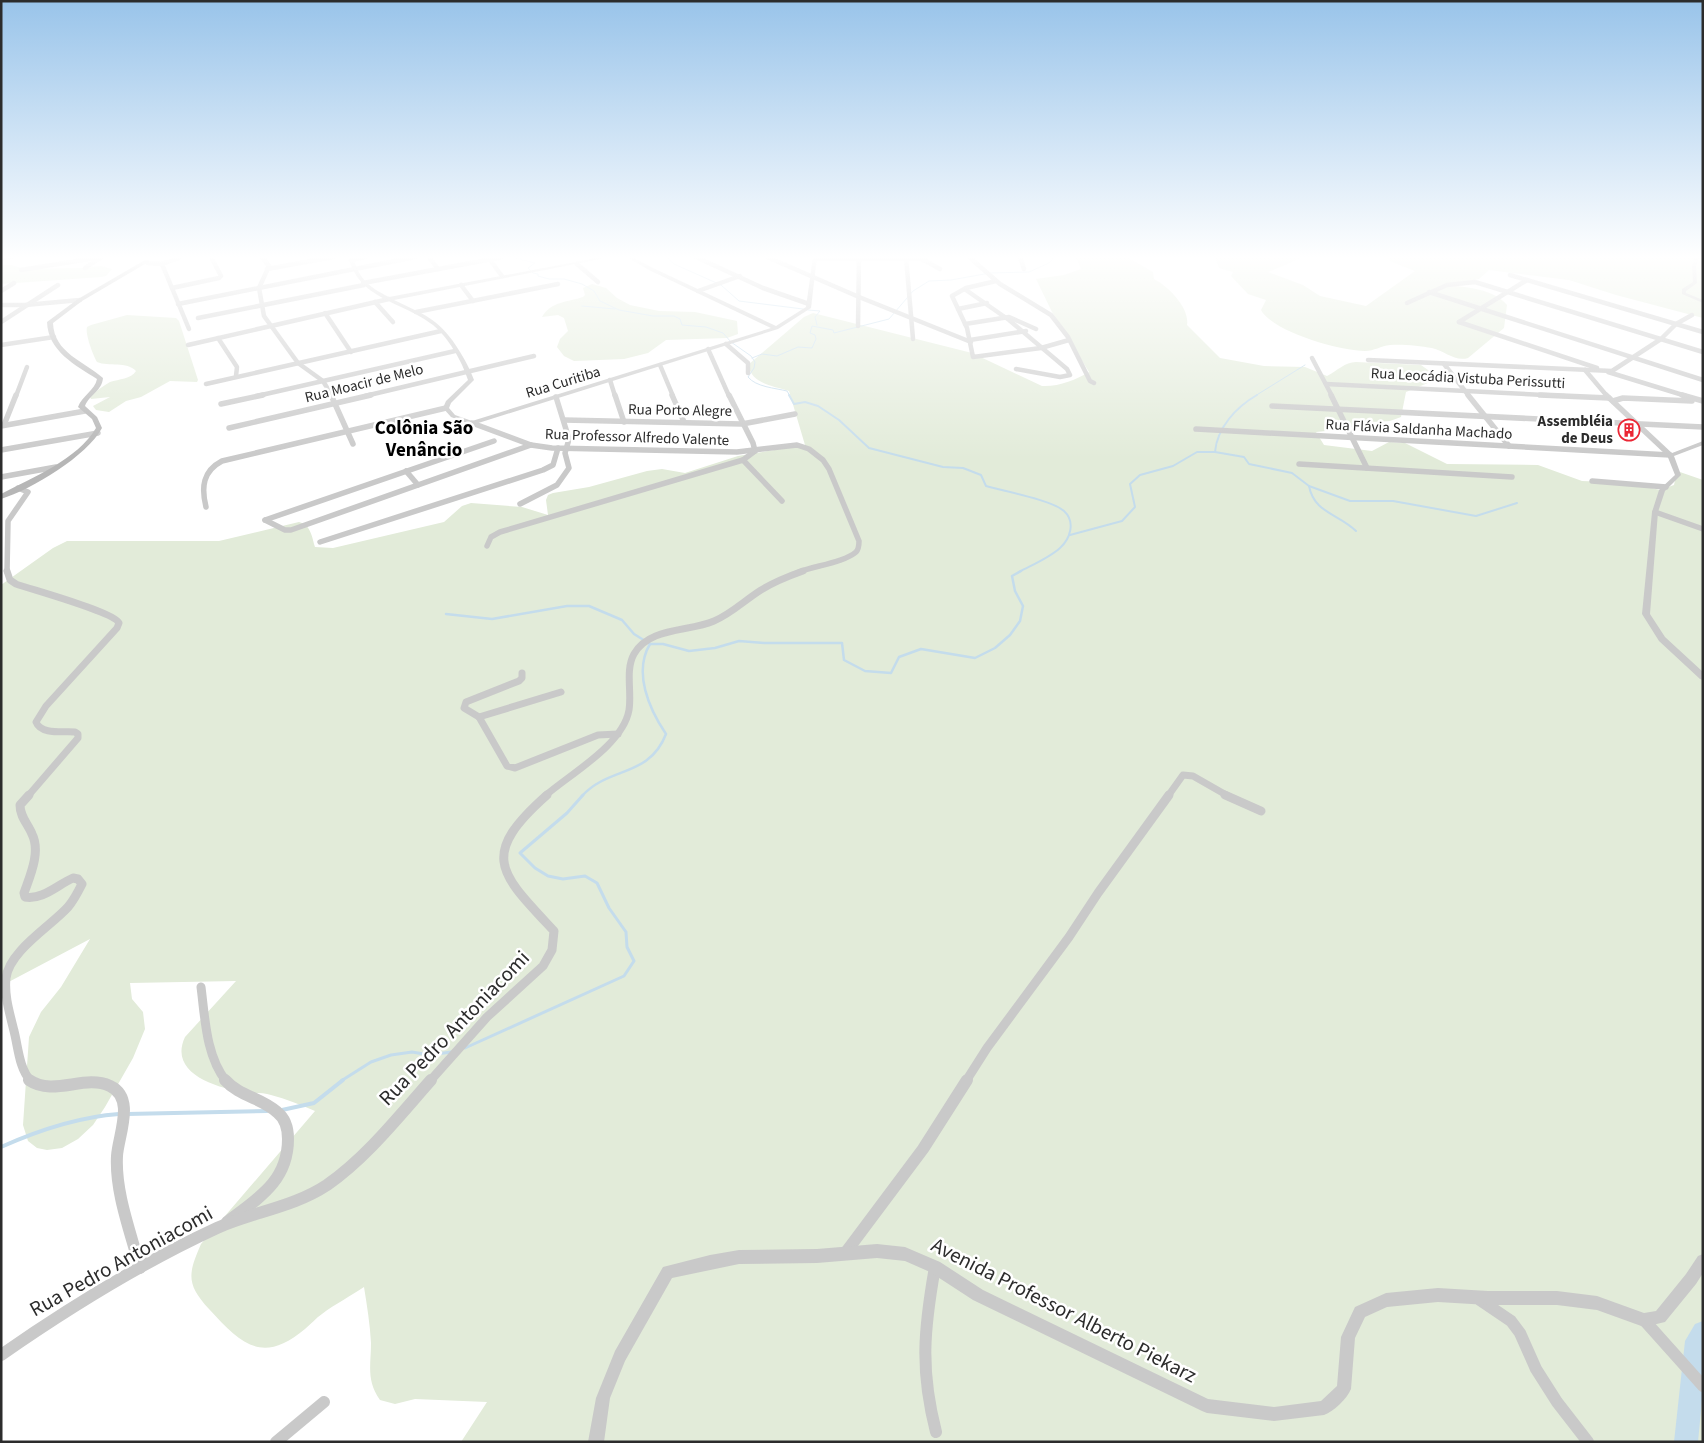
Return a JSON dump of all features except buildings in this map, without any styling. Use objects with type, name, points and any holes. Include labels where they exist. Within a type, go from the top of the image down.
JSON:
[{"type":"main road","points":[[1,496],[56,467],[98,433],[99,428],[96,418],[81,407],[82,402],[99,384],[100,378],[65,355],[56,344],[50,324]]},
{"type":"street","points":[[187,324],[189,329]]},
{"type":"street","points":[[333,324],[351,352]]},
{"type":"street","points":[[206,507],[202,492],[202,482],[215,464],[446,408],[448,402],[472,380],[455,351],[435,324]]},
{"type":"street","points":[[768,324],[776,328]]},
{"type":"street","name":"Rua Curitiba","points":[[472,423],[660,365],[782,324]]},
{"type":"street","points":[[911,324],[912,339]]},
{"type":"street","points":[[929,324],[971,341],[1036,329],[1027,324]]},
{"type":"street","points":[[965,324],[971,341],[973,357],[1041,348],[1069,340]]},
{"type":"street","points":[[1014,324],[1067,369],[1070,375],[1060,377],[1016,368]]},
{"type":"street","points":[[1057,324],[1069,340],[1090,381],[1094,383]]},
{"type":"street","points":[[1466,324],[1703,401]]},
{"type":"street","points":[[1529,324],[1703,380]]},
{"type":"street","points":[[1613,324],[1703,352]]},
{"type":"street","points":[[1368,360],[1607,371],[1615,370],[1661,339],[1676,324]]},
{"type":"street","points":[[1677,324],[1703,332]]},
{"type":"street","points":[[188,345],[272,325],[298,363],[323,381],[336,403],[353,444]]},
{"type":"street","points":[[206,384],[441,331]]},
{"type":"street","points":[[1,345],[54,337]]},
{"type":"street","points":[[218,338],[237,367],[236,376]]},
{"type":"street","points":[[726,344],[748,363],[748,373]]},
{"type":"street","points":[[487,546],[491,537],[500,532],[743,460],[755,451],[753,443],[742,424],[708,349]]},
{"type":"street","points":[[221,404],[455,351]]},
{"type":"street","name":"Rua Moacir de Melo","points":[[229,428],[534,356]]},
{"type":"street","points":[[1312,358],[1366,468]]},
{"type":"street","points":[[1444,364],[1489,418],[1509,446]]},
{"type":"street","points":[[660,365],[684,422]]},
{"type":"street","points":[[3,426],[27,367]]},
{"type":"street","points":[[1585,370],[1611,399],[1670,455],[1678,475],[1662,490],[1655,512],[1646,614],[1662,639],[1703,677]]},
{"type":"street","points":[[610,380],[624,422]]},
{"type":"street","name":"Rua Leocádia Vistuba Perissutti","points":[[1326,384],[1611,399],[1703,401]]},
{"type":"street","points":[[520,504],[560,482],[569,468],[565,453],[569,439],[556,398]]},
{"type":"street","points":[[1272,406],[1703,428]]},
{"type":"street","name":"Rua Professor Alfredo Valente","points":[[446,408],[453,416],[531,445],[558,448],[737,452],[797,445],[810,449],[823,460]]},
{"type":"street","points":[[3,426],[85,411]]},
{"type":"street","name":"Rua Porto Alegre","points":[[564,420],[742,424],[795,414]]},
{"type":"street","name":"Rua Flávia Saldanha Machado","points":[[1196,428],[1670,455]]},
{"type":"street","points":[[1,450],[98,433]]},
{"type":"street","points":[[494,442],[265,520],[288,530],[531,445]]},
{"type":"street","points":[[1670,455],[1703,444]]},
{"type":"street","points":[[320,542],[543,470],[554,465],[558,448]]},
{"type":"street","points":[[743,460],[782,501]]},
{"type":"street","name":"Rua Pedro Antoniacomi","points":[[1,1355],[57,1316],[140,1268],[221,1226],[294,1200],[323,1187],[352,1166],[489,1015],[543,966],[552,953],[555,941],[554,931],[513,885],[504,866],[504,846],[513,826],[526,812],[594,758],[618,734],[625,723],[629,711],[630,666],[634,653],[644,643],[656,636],[713,621],[768,587],[810,568],[856,552],[859,547],[859,541],[833,477],[823,460]]},
{"type":"street","points":[[1299,464],[1512,477]]},
{"type":"street","points":[[1,477],[56,467]]},
{"type":"street","points":[[406,471],[418,485]]},
{"type":"street","points":[[1592,482],[1666,487]]},
{"type":"street","points":[[18,488],[28,492],[8,521],[7,573],[10,580],[59,600],[102,611],[117,619],[119,623],[106,642],[39,714],[36,722],[38,727],[43,730],[75,732],[78,734],[78,738],[20,805],[19,812],[34,837],[35,848],[24,893],[25,897],[30,899],[37,898],[73,878],[78,879],[82,884],[76,896],[58,917],[12,963],[7,973],[6,981],[10,1013],[25,1070],[30,1080],[40,1086],[94,1082],[109,1086],[120,1094],[124,1107],[117,1157],[121,1188],[140,1268]]},
{"type":"street","points":[[1655,512],[1703,529]]},
{"type":"street","points":[[522,673],[522,678],[519,681],[466,702],[464,708],[479,718],[510,768],[515,768],[598,735],[618,734]]},
{"type":"street","points":[[479,718],[561,692]]},
{"type":"street","points":[[846,1252],[923,1149],[987,1048],[1183,775],[1193,776],[1226,795],[1261,811]]},
{"type":"street","points":[[201,987],[216,1065],[223,1078],[235,1088],[279,1113],[287,1125],[288,1132],[289,1147],[284,1171],[267,1190],[221,1226]]},
{"type":"street","name":"Avenida Professor Alberto Piekarz","points":[[596,1442],[602,1398],[620,1356],[668,1272],[710,1262],[739,1258],[817,1256],[877,1250],[905,1254],[935,1267],[978,1295],[1207,1406],[1274,1414],[1324,1408],[1344,1388],[1348,1337],[1360,1312],[1386,1300],[1438,1295],[1476,1298],[1557,1298],[1597,1303],[1644,1320]]},
{"type":"street","points":[[1703,1261],[1692,1279],[1660,1316],[1644,1320],[1703,1386]]},
{"type":"street","points":[[935,1267],[924,1327],[923,1365],[928,1404],[936,1432]]},
{"type":"street","points":[[1476,1298],[1511,1322],[1520,1333],[1536,1369],[1557,1402],[1588,1442]]},
{"type":"street","points":[[276,1442],[324,1402]]},
{"type":"green space","points":[[180,324],[198,380],[197,382],[170,381],[141,397],[126,401],[109,412],[96,410],[93,406],[110,397],[91,399],[90,397],[110,382],[128,377],[136,371],[128,366],[97,362],[88,339],[87,327],[91,325]]},
{"type":"green space","points":[[566,324],[737,324],[738,334],[727,338],[666,340],[648,353],[624,359],[574,361],[564,356],[557,347],[560,339],[568,331]]},
{"type":"green space","points":[[795,324],[858,324],[972,353],[1042,386],[1067,382],[1089,372],[1060,324],[1187,324],[1220,358],[1264,366],[1305,367],[1327,376],[1352,362],[1421,365],[1435,375],[1435,380],[1406,392],[1401,417],[1390,421],[1371,422],[1345,429],[1316,432],[1324,445],[1372,451],[1389,442],[1405,443],[1447,464],[1538,465],[1582,481],[1631,483],[1660,490],[1674,485],[1677,471],[1703,480],[1703,1442],[461,1442],[487,1402],[415,1399],[395,1404],[380,1400],[371,1379],[371,1336],[364,1287],[327,1310],[290,1340],[276,1346],[264,1348],[253,1346],[231,1332],[196,1293],[193,1285],[192,1271],[201,1244],[315,1111],[268,1094],[247,1093],[221,1087],[198,1076],[189,1069],[183,1060],[182,1050],[185,1037],[236,981],[130,983],[132,999],[143,1012],[145,1029],[133,1058],[105,1107],[93,1125],[78,1139],[62,1148],[47,1150],[37,1148],[28,1141],[23,1125],[29,1037],[41,1012],[61,987],[90,939],[1,986],[1,585],[53,548],[67,541],[219,541],[299,522],[309,529],[315,547],[333,548],[444,522],[462,506],[471,503],[522,507],[548,515],[546,500],[548,495],[553,493],[589,487],[647,471],[662,469],[685,473],[738,456],[805,445],[789,391],[770,386],[759,380],[750,371],[748,365]]},
{"type":"green space","points":[[1277,324],[1504,324],[1504,328],[1468,358],[1463,359],[1437,349],[1406,345],[1390,345],[1368,351],[1340,348],[1308,339]]},
{"type":"waterway","points":[[682,324],[706,327],[723,333],[731,342],[752,358]]},
{"type":"waterway","points":[[752,358],[762,354],[777,356],[798,347],[812,348],[816,339],[815,335],[810,333],[812,326],[833,330],[834,333],[868,324]]},
{"type":"waterway","points":[[752,358],[755,362],[754,368],[748,377],[766,387],[787,391],[790,396]]},
{"type":"waterway","points":[[1255,396],[1305,365]]},
{"type":"waterway","points":[[789,395],[794,404],[805,402],[818,406],[839,420],[869,448],[943,467],[963,468],[981,475],[986,486],[1049,503],[1064,511],[1068,515],[1071,525],[1067,540],[1051,555],[1019,572]]},
{"type":"waterway","points":[[1215,452],[1219,435],[1229,419],[1257,395]]},
{"type":"waterway","points":[[1070,535],[1122,521],[1135,507],[1130,484],[1140,475],[1173,466],[1197,452],[1215,452]]},
{"type":"waterway","points":[[1215,452],[1244,457],[1249,464],[1292,473],[1309,486]]},
{"type":"waterway","points":[[1309,486],[1350,501],[1393,501],[1476,516],[1517,503]]},
{"type":"waterway","points":[[1309,486],[1316,502],[1322,508],[1356,531]]},
{"type":"waterway","points":[[650,644],[663,644],[689,651],[715,648],[739,641],[764,643],[842,643],[844,660],[865,671],[891,673],[899,657],[921,649],[975,658],[995,648],[1010,635],[1020,621],[1023,606],[1015,591],[1012,576],[1021,571]]},
{"type":"waterway","points":[[446,614],[492,619],[567,606],[589,606],[622,620],[634,634],[650,644]]},
{"type":"waterway","points":[[582,796],[604,780],[639,765],[650,758],[659,748],[666,734],[654,713],[645,690],[643,666],[650,644]]},
{"type":"waterway","points":[[465,1048],[624,976],[634,961],[627,947],[626,932],[609,908],[597,883],[585,876],[563,879],[548,876],[535,868],[520,853],[567,813],[582,796]]},
{"type":"waterway","points":[[341,1081],[371,1062],[391,1055],[412,1052],[430,1055],[451,1052]]},
{"type":"waterway","points":[[282,1110],[314,1103],[343,1080]]},
{"type":"waterway","points":[[127,1114],[267,1111]]},
{"type":"waterway","points":[[1,1147],[58,1125],[88,1118],[119,1114]]},
{"type":"waterway","points":[[1686,1442],[1696,1341],[1703,1332]]},
{"type":"place","name":"Assembléia de Deus","points":[[1629,430]]},
{"type":"district","name":"Colônia São Venâncio","points":[[424,438]]}]
